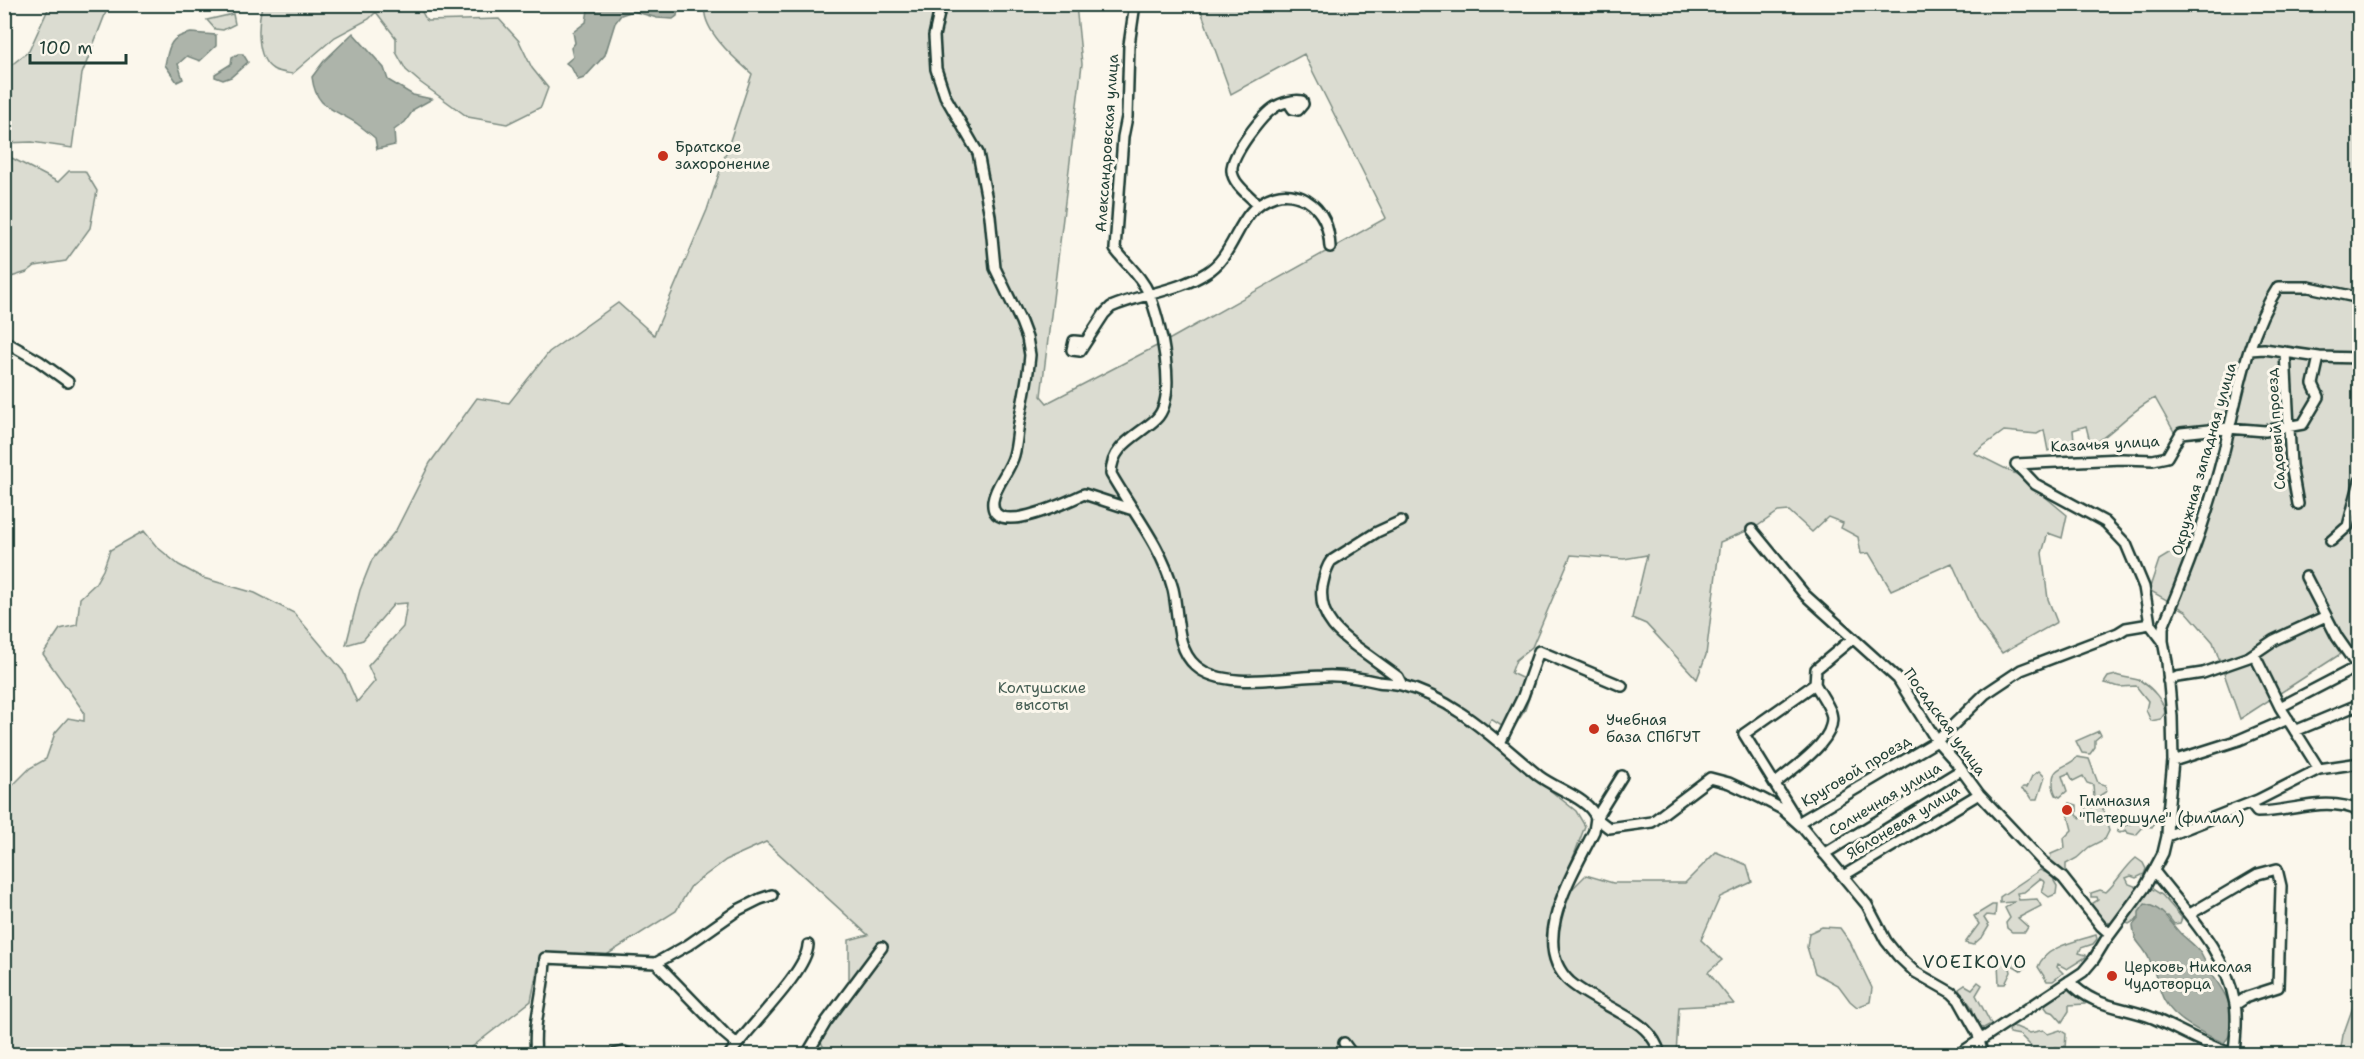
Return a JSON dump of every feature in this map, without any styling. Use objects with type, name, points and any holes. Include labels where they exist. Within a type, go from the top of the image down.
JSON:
[{"type":"street","points":[[941,4],[934,48],[938,78],[945,96],[978,153],[990,216],[995,268],[1028,338],[1030,355],[1015,452],[993,498],[993,506],[996,513],[1005,518],[1018,518],[1050,509],[1084,494],[1130,509]]},
{"type":"street","name":"Александровская улица","points":[[1135,4],[1129,45],[1127,117],[1123,137],[1115,249],[1149,293],[1163,343],[1166,375],[1165,397],[1161,413],[1129,438],[1112,460],[1111,474],[1167,572],[1173,590],[1183,647],[1187,657],[1196,667],[1215,676],[1231,679],[1255,680],[1325,675],[1355,677],[1402,685]]},
{"type":"street","points":[[1257,204],[1235,180],[1232,167],[1235,158],[1266,114],[1278,105],[1289,103]]},
{"type":"street","points":[[1085,342],[1104,314],[1111,308],[1209,272],[1224,255],[1257,204],[1282,194],[1306,200],[1323,217],[1329,227],[1330,247]]},
{"type":"street","name":"Окружная западная улица","points":[[2163,641],[2163,627],[2200,536],[2250,350],[2268,301],[2278,287],[2309,287],[2360,298]]},
{"type":"street","points":[[4,341],[68,382]]},
{"type":"street","points":[[2250,350],[2265,349],[2319,357],[2360,358]]},
{"type":"street","name":"Садовый проезд","points":[[2285,352],[2291,465],[2298,504]]},
{"type":"street","points":[[2289,426],[2303,424],[2319,397],[2313,384],[2319,357]]},
{"type":"street","name":"Казачья улица","points":[[2150,624],[2144,587],[2126,544],[2115,530],[2105,522],[2035,484],[2016,464],[2122,459],[2153,460],[2167,457],[2181,433],[2228,428],[2265,431],[2289,426]]},
{"type":"street","points":[[2331,542],[2348,526],[2360,482]]},
{"type":"street","points":[[1401,521],[1377,532],[1331,561],[1327,567],[1322,591],[1324,609],[1330,623],[1353,645],[1398,677],[1402,685],[1465,714],[1541,777],[1587,804],[1593,810],[1596,818],[1610,828],[1652,822],[1710,778],[1730,783],[1782,809],[1798,823],[1867,905],[1886,941],[1898,956],[1915,972],[1952,993],[1959,1000],[1980,1039],[1981,1054]]},
{"type":"street","name":"Посадская улица","points":[[1752,530],[1805,595],[1898,680],[1937,741],[1979,794],[2043,862],[2063,878],[2110,934]]},
{"type":"street","points":[[2280,706],[2358,668],[2347,654],[2306,578]]},
{"type":"street","points":[[2168,681],[2220,668],[2254,654],[2274,640],[2326,616]]},
{"type":"street","points":[[1965,1053],[1980,1039],[2069,981],[2094,959],[2154,871],[2168,836],[2173,761],[2172,717],[2163,641],[2150,624]]},
{"type":"street","name":"Круговой проезд","points":[[1852,639],[1815,669],[1815,684],[1744,734],[1798,823],[1937,741],[1985,694],[2021,670],[2127,628],[2150,624]]},
{"type":"street","points":[[1500,743],[1523,696],[1539,651],[1622,686]]},
{"type":"street","points":[[2254,654],[2280,706],[2319,769]]},
{"type":"street","points":[[1775,784],[1818,748],[1832,727],[1831,713],[1815,684]]},
{"type":"street","points":[[2295,731],[2360,704]]},
{"type":"street","points":[[2173,761],[2239,740],[2288,719]]},
{"type":"street","points":[[2168,836],[2250,803],[2319,769],[2360,763]]},
{"type":"street","name":"Солнечная улица","points":[[1824,854],[1961,770]]},
{"type":"street","points":[[1622,776],[1596,818],[1594,831],[1554,918],[1553,950],[1560,968],[1570,981],[1641,1025],[1653,1038],[1660,1054]]},
{"type":"street","name":"Яблоневая улица","points":[[1843,876],[1979,794]]},
{"type":"street","points":[[2250,803],[2257,812],[2273,812],[2322,803],[2340,804],[2360,811]]},
{"type":"street","points":[[2190,915],[2258,874],[2277,869],[2281,886],[2278,987],[2247,997],[2235,1005]]},
{"type":"street","points":[[2069,981],[2080,994],[2149,1017],[2207,1045],[2234,1054],[2235,1005],[2219,958],[2208,937],[2154,871]]},
{"type":"street","points":[[536,1054],[536,1021],[545,977],[545,958],[656,963],[688,945],[738,910],[772,895]]},
{"type":"street","points":[[730,1054],[795,975],[808,953],[808,945]]},
{"type":"street","points":[[807,1054],[826,1022],[882,947]]},
{"type":"street","points":[[656,963],[737,1044]]},
{"type":"street","points":[[1344,1043],[1352,1054]]},
{"type":"street","points":[[615,1054],[624,1052],[629,1054]]},
{"type":"green space","points":[[50,5],[112,5],[106,12],[82,74],[72,148],[32,142],[5,143],[5,70],[29,51]]},
{"type":"green space","points":[[262,5],[418,5],[427,21],[499,19],[519,41],[532,68],[548,88],[541,107],[507,124],[468,117],[406,70],[396,52],[396,38],[376,12],[369,19],[335,37],[292,74],[280,72],[267,64],[263,57],[259,39]]},
{"type":"green space","name":"Колтушские высоты","points":[[705,5],[1076,5],[1082,64],[1041,396],[1047,403],[1172,338],[1386,218],[1304,54],[1231,94],[1199,5],[2359,5],[2359,642],[2240,719],[2213,642],[2186,611],[2149,590],[2159,560],[2197,537],[2227,431],[2177,437],[2155,398],[2091,446],[2086,426],[2073,430],[2074,440],[2048,451],[2044,430],[2037,434],[2004,431],[1974,453],[2020,476],[2067,515],[2062,538],[2048,533],[2042,553],[2048,599],[2057,622],[2002,653],[1978,621],[1952,563],[1891,590],[1869,553],[1861,554],[1858,537],[1841,528],[1843,523],[1828,517],[1812,532],[1789,511],[1778,512],[1756,527],[1720,542],[1706,655],[1697,679],[1646,624],[1632,618],[1647,555],[1624,559],[1571,555],[1532,647],[1516,660],[1511,673],[1534,684],[1525,710],[1511,732],[1491,719],[1482,736],[1576,811],[1585,826],[1555,906],[1586,875],[1613,883],[1685,883],[1716,852],[1747,865],[1752,882],[1720,897],[1701,940],[1722,960],[1708,972],[1734,1004],[1679,1007],[1676,1054],[827,1054],[817,1034],[849,986],[849,940],[868,935],[766,842],[726,860],[691,886],[676,911],[594,963],[539,961],[531,1001],[463,1054],[5,1054],[5,793],[30,768],[46,759],[55,733],[68,718],[84,721],[84,712],[43,654],[60,629],[77,625],[80,598],[95,584],[110,550],[144,531],[157,547],[179,565],[203,578],[255,593],[294,613],[343,671],[357,702],[375,681],[368,666],[403,627],[407,603],[394,604],[363,640],[346,645],[360,590],[372,560],[396,530],[430,463],[477,398],[509,403],[549,352],[618,303],[654,335],[707,210],[752,74],[728,52],[713,33],[705,14]]},
{"type":"green space","points":[[233,14],[235,24],[223,30],[215,29],[207,20]]},
{"type":"green space","points":[[4,154],[58,182],[69,171],[85,171],[97,191],[90,228],[66,261],[35,266],[27,272],[8,278],[4,278]]},
{"type":"green space","points":[[2116,675],[2141,681],[2153,691],[2164,708],[2165,713],[2161,719],[2151,721],[2146,710],[2148,701],[2136,686],[2120,687],[2104,683],[2108,677]]},
{"type":"green space","points":[[2099,731],[2101,735],[2095,740],[2095,747],[2090,754],[2082,753],[2076,741]]},
{"type":"green space","points":[[2077,757],[2089,759],[2098,783],[2105,785],[2107,791],[2099,796],[2109,831],[2105,839],[2089,847],[2066,864],[2066,873],[2058,870],[2048,861],[2051,854],[2065,848],[2064,838],[2072,830],[2068,814],[2070,803],[2077,805],[2077,815],[2081,818],[2085,816],[2085,802],[2094,797],[2093,785],[2087,783],[2083,776],[2073,781],[2069,773],[2062,776],[2067,791],[2060,797],[2055,793],[2053,780],[2058,769]]},
{"type":"green space","points":[[2039,771],[2045,777],[2038,799],[2032,799],[2021,789],[2027,787],[2032,776]]},
{"type":"green space","points":[[2156,817],[2157,821],[2152,827],[2144,826],[2136,835],[2126,830],[2117,832],[2121,827]]},
{"type":"green space","points":[[2136,858],[2143,863],[2146,869],[2144,874],[2136,878],[2131,876],[2126,878],[2129,884],[2137,887],[2143,883],[2162,895],[2182,918],[2180,923],[2174,924],[2168,916],[2139,918],[2129,924],[2114,919],[2111,923],[2099,921],[2090,905],[2098,900],[2097,897],[2091,897],[2091,893],[2100,890],[2106,892]]},
{"type":"green space","points":[[2040,870],[2054,876],[2057,886],[2056,894],[2049,897],[2042,892],[2045,882],[2040,879],[2024,892],[2017,893],[2019,900],[2037,899],[2041,906],[2018,918],[2028,927],[2025,932],[2012,932],[2007,928],[2006,923],[2010,918],[2005,908],[2014,902],[2000,903],[2000,897]]},
{"type":"green space","points":[[1996,905],[1995,916],[1987,915],[1984,918],[1989,926],[1983,936],[1973,945],[1965,943],[1979,924],[1974,916]]},
{"type":"green space","points":[[1822,927],[1840,928],[1850,942],[1872,988],[1870,1002],[1857,1007],[1839,986],[1815,973],[1807,947],[1809,933]]},
{"type":"green space","points":[[2096,935],[2097,939],[2093,944],[2081,948],[2079,953],[2086,957],[2067,969],[2058,964],[2057,967],[2063,973],[2053,981],[2047,981],[2038,967],[2047,954],[2063,945]]},
{"type":"green space","points":[[2004,955],[2026,958],[2028,964],[2022,971],[2009,963],[2011,972],[2005,984],[1999,984],[1998,963]]},
{"type":"green space","points":[[1978,982],[1982,985],[1976,995],[1991,1024],[1980,1030],[1971,1006],[1959,989],[1965,985],[1972,989]]},
{"type":"green space","points":[[2069,989],[2086,1001],[2085,1004],[2069,1005],[2069,1011],[2062,1022],[2045,1007],[2047,1000]]},
{"type":"green space","points":[[2359,990],[2359,1054],[2340,1054],[2343,1035]]},
{"type":"green space","points":[[2010,1027],[2030,1033],[2043,1030],[2048,1034],[2060,1030],[2066,1034],[2065,1048],[2055,1047],[2049,1054],[2041,1050],[2027,1054],[2031,1046],[2020,1035],[2009,1033]]},
{"type":"shaded area","points":[[594,4],[679,5],[677,16],[673,19],[657,18],[633,11],[621,15],[615,23],[605,55],[584,78],[578,80],[566,63],[573,57],[571,48],[575,43],[573,32],[586,22],[588,10]]},
{"type":"shaded area","points":[[191,33],[216,35],[216,46],[200,61],[187,56],[178,64],[183,79],[177,82],[165,65],[168,53],[174,40]]},
{"type":"shaded area","points":[[353,33],[384,68],[388,80],[413,95],[432,99],[414,109],[405,122],[394,130],[395,145],[377,149],[375,138],[322,102],[314,88],[312,77],[324,61]]},
{"type":"shaded area","points":[[243,54],[248,62],[231,77],[223,80],[215,77],[215,74],[231,64],[232,57]]},
{"type":"shaded area","points":[[2145,904],[2161,912],[2198,949],[2222,989],[2233,1016],[2230,1034],[2224,1043],[2183,1020],[2169,1008],[2164,1000],[2149,958],[2137,941],[2133,925]]},
{"type":"place","name":"Братское захоронение","points":[[663,156]]},
{"type":"place","name":"Учебная база СПбГУТ","points":[[1594,729]]},
{"type":"place","name":"Гимназия \"Петершуле\" (филиал)","points":[[2067,810]]},
{"type":"place","name":"Церковь Николая Чудотворца","points":[[2112,976]]},
{"type":"district","name":"VOEIKOVO","points":[[1975,962]]}]
